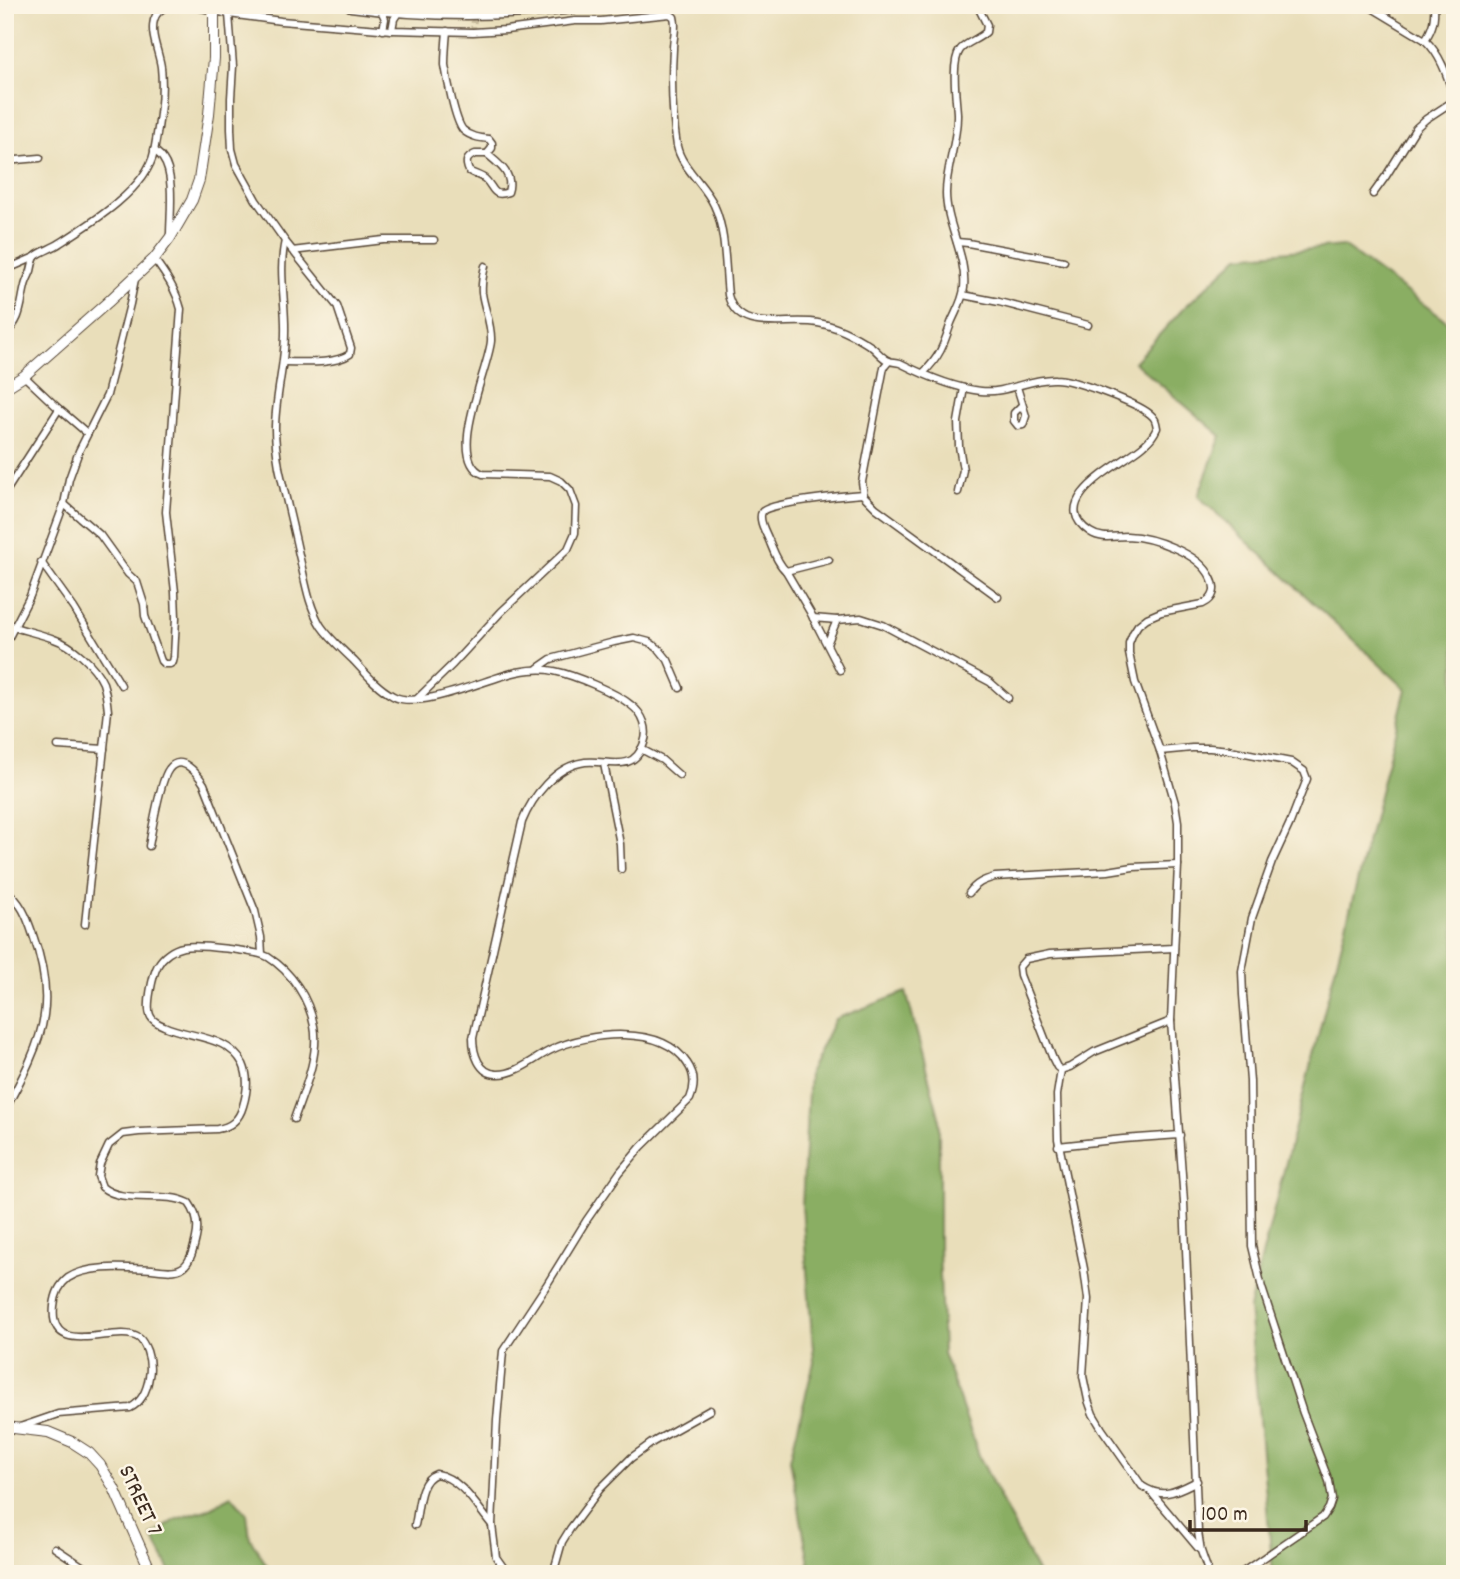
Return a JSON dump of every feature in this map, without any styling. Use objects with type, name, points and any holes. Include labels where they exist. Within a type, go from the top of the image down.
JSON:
[{"type":"highway","points":[[351,5],[400,10],[499,13],[589,5]]},
{"type":"main road","points":[[5,388],[24,376],[154,259],[192,200],[199,180],[211,92],[215,8]]},
{"type":"main road","name":"STREET 7","points":[[5,1427],[48,1432],[89,1453],[114,1488],[152,1574]]},
{"type":"street","points":[[5,270],[36,257],[69,237],[116,202],[144,174],[152,159],[158,134],[162,89],[153,23],[155,15],[168,5]]},
{"type":"street","points":[[188,5],[215,8],[229,14],[299,23],[383,30],[506,30],[575,21],[670,14],[676,23],[673,93],[678,148],[681,158],[706,190],[719,217],[729,295],[731,305],[737,313],[747,320],[761,322],[806,321],[824,324],[872,347],[889,361],[964,388],[992,392],[1056,379],[1073,382],[1151,414],[1156,422],[1155,432],[1146,444],[1091,483],[1082,493],[1076,512],[1081,525],[1095,536],[1138,538],[1177,550],[1202,565],[1214,584],[1214,592],[1208,601],[1147,618],[1138,625],[1129,643],[1135,682],[1160,751],[1178,822],[1172,1053],[1180,1135],[1198,1532],[1208,1574]]},
{"type":"street","points":[[575,21],[589,5]]},
{"type":"street","points":[[923,373],[932,365],[944,346],[963,295],[964,277],[946,191],[957,126],[955,77],[959,50],[986,32],[987,25],[977,5]]},
{"type":"street","points":[[1367,5],[1425,40],[1443,64],[1455,100],[1416,128],[1373,194]]},
{"type":"street","points":[[1425,40],[1434,21],[1434,5]]},
{"type":"street","points":[[380,8],[385,19],[383,30]]},
{"type":"street","points":[[392,30],[394,19],[400,10]]},
{"type":"street","points":[[229,14],[233,66],[233,157],[256,200],[285,242],[337,306],[351,348],[350,354],[341,359],[284,362]]},
{"type":"street","points":[[447,31],[445,63],[458,120],[461,127],[474,137],[489,139],[492,148],[486,155]]},
{"type":"street","points":[[154,150],[168,169],[171,194],[170,238]]},
{"type":"street","points":[[486,155],[497,163],[510,179],[508,192],[494,192],[485,179],[469,171],[466,165],[470,156],[486,155]]},
{"type":"street","points":[[5,161],[40,158]]},
{"type":"street","points":[[292,251],[377,240],[434,240]]},
{"type":"street","points":[[285,242],[282,259],[286,307],[284,362],[275,430],[277,457],[308,593],[321,626],[375,683],[400,699],[416,700],[459,690],[515,672],[552,670],[588,683],[631,704],[644,720],[647,735],[633,759],[626,763],[583,762],[564,771],[538,792],[527,809],[473,1038],[475,1057],[483,1068],[495,1074],[510,1072],[551,1050],[580,1040],[621,1036],[650,1039],[676,1050],[690,1067],[694,1080],[690,1099],[641,1147],[620,1172],[503,1351],[492,1525],[496,1557],[508,1574]]},
{"type":"street","points":[[957,242],[1064,261]]},
{"type":"street","points":[[5,334],[18,321],[25,285],[36,257]]},
{"type":"street","points":[[64,504],[100,536],[137,582],[145,616],[161,661],[164,664],[173,662],[175,592],[166,512],[181,309],[179,298],[154,259]]},
{"type":"street","points":[[416,700],[501,612],[568,549],[576,525],[576,506],[570,491],[561,481],[550,476],[483,474],[476,470],[471,460],[468,446],[470,418],[491,340],[482,291],[485,266]]},
{"type":"street","points":[[5,645],[30,596],[64,504],[69,479],[111,382],[136,277]]},
{"type":"street","points":[[963,295],[1088,325]]},
{"type":"street","points":[[889,361],[884,367],[862,482],[863,494],[902,528],[998,597]]},
{"type":"street","points":[[24,376],[87,433]]},
{"type":"street","points":[[1017,387],[1022,405]]},
{"type":"street","points":[[958,492],[963,470],[958,422],[964,388]]},
{"type":"street","points":[[5,493],[59,409]]},
{"type":"street","points":[[840,670],[813,618],[780,565],[761,519],[763,510],[782,504],[863,494]]},
{"type":"street","points":[[786,571],[829,560]]},
{"type":"street","points":[[41,562],[74,608],[121,685]]},
{"type":"street","points":[[813,618],[861,618],[883,625],[990,682],[1008,698]]},
{"type":"street","points":[[827,644],[837,620]]},
{"type":"street","points":[[5,624],[68,646],[89,664],[99,677],[107,699],[85,924]]},
{"type":"street","points":[[536,670],[551,660],[634,638],[649,642],[659,649],[668,660],[680,688]]},
{"type":"street","points":[[58,746],[104,749]]},
{"type":"street","points":[[1160,751],[1210,748],[1291,762],[1299,765],[1307,779],[1252,918],[1242,971],[1250,1081],[1252,1246],[1270,1312],[1303,1413],[1329,1481],[1332,1499],[1323,1517],[1240,1574]]},
{"type":"street","points":[[641,749],[662,760],[679,775]]},
{"type":"street","points":[[604,764],[620,844],[621,869]]},
{"type":"street","points":[[149,846],[165,776],[172,766],[186,765],[204,783],[255,911],[262,954]]},
{"type":"street","points":[[969,893],[973,886],[995,877],[1178,865]]},
{"type":"street","points":[[5,890],[21,905],[32,931],[41,961],[45,993],[45,1014],[38,1038],[5,1110]]},
{"type":"street","points":[[17,1429],[58,1414],[130,1408],[145,1394],[148,1385],[150,1364],[141,1339],[129,1334],[85,1338],[67,1335],[57,1325],[53,1309],[61,1286],[77,1274],[112,1268],[175,1270],[181,1269],[188,1261],[198,1228],[197,1219],[189,1203],[172,1198],[108,1192],[102,1187],[98,1171],[109,1145],[123,1134],[229,1126],[237,1118],[244,1102],[247,1084],[245,1071],[232,1050],[218,1042],[174,1031],[149,1014],[155,970],[162,959],[179,948],[192,946],[262,954],[277,964],[301,991],[316,1034],[313,1060],[294,1119]]},
{"type":"street","points":[[1061,1070],[1055,1064],[1020,975],[1021,963],[1028,958],[1050,954],[1174,948]]},
{"type":"street","points":[[1061,1070],[1094,1052],[1171,1021]]},
{"type":"street","points":[[1061,1070],[1057,1095],[1058,1146],[1088,1298],[1083,1376],[1088,1400],[1102,1429],[1142,1486],[1151,1492],[1201,1551]]},
{"type":"street","points":[[1058,1146],[1180,1135]]},
{"type":"street","points":[[553,1574],[562,1542],[600,1489],[653,1442],[710,1410]]},
{"type":"street","points":[[415,1525],[424,1482],[429,1476],[436,1474],[450,1479],[462,1488],[492,1525]]},
{"type":"street","points":[[1151,1492],[1174,1492],[1197,1481]]},
{"type":"street","points":[[55,1548],[94,1574]]},
{"type":"green space","points":[[1343,246],[1455,327],[1455,1574],[1273,1574],[1249,1308],[1406,689],[1198,496],[1221,436],[1134,362],[1183,309],[1239,256]]},
{"type":"green space","points":[[906,992],[939,1117],[939,1248],[943,1353],[980,1458],[1038,1574],[811,1574],[790,1459],[814,1362],[802,1206],[809,1072],[835,1019]]},
{"type":"green space","points":[[232,1496],[247,1514],[250,1538],[272,1574],[172,1574],[152,1536],[177,1519],[206,1510]]},
{"type":"tunnel","points":[[473,32],[475,5]]}]
